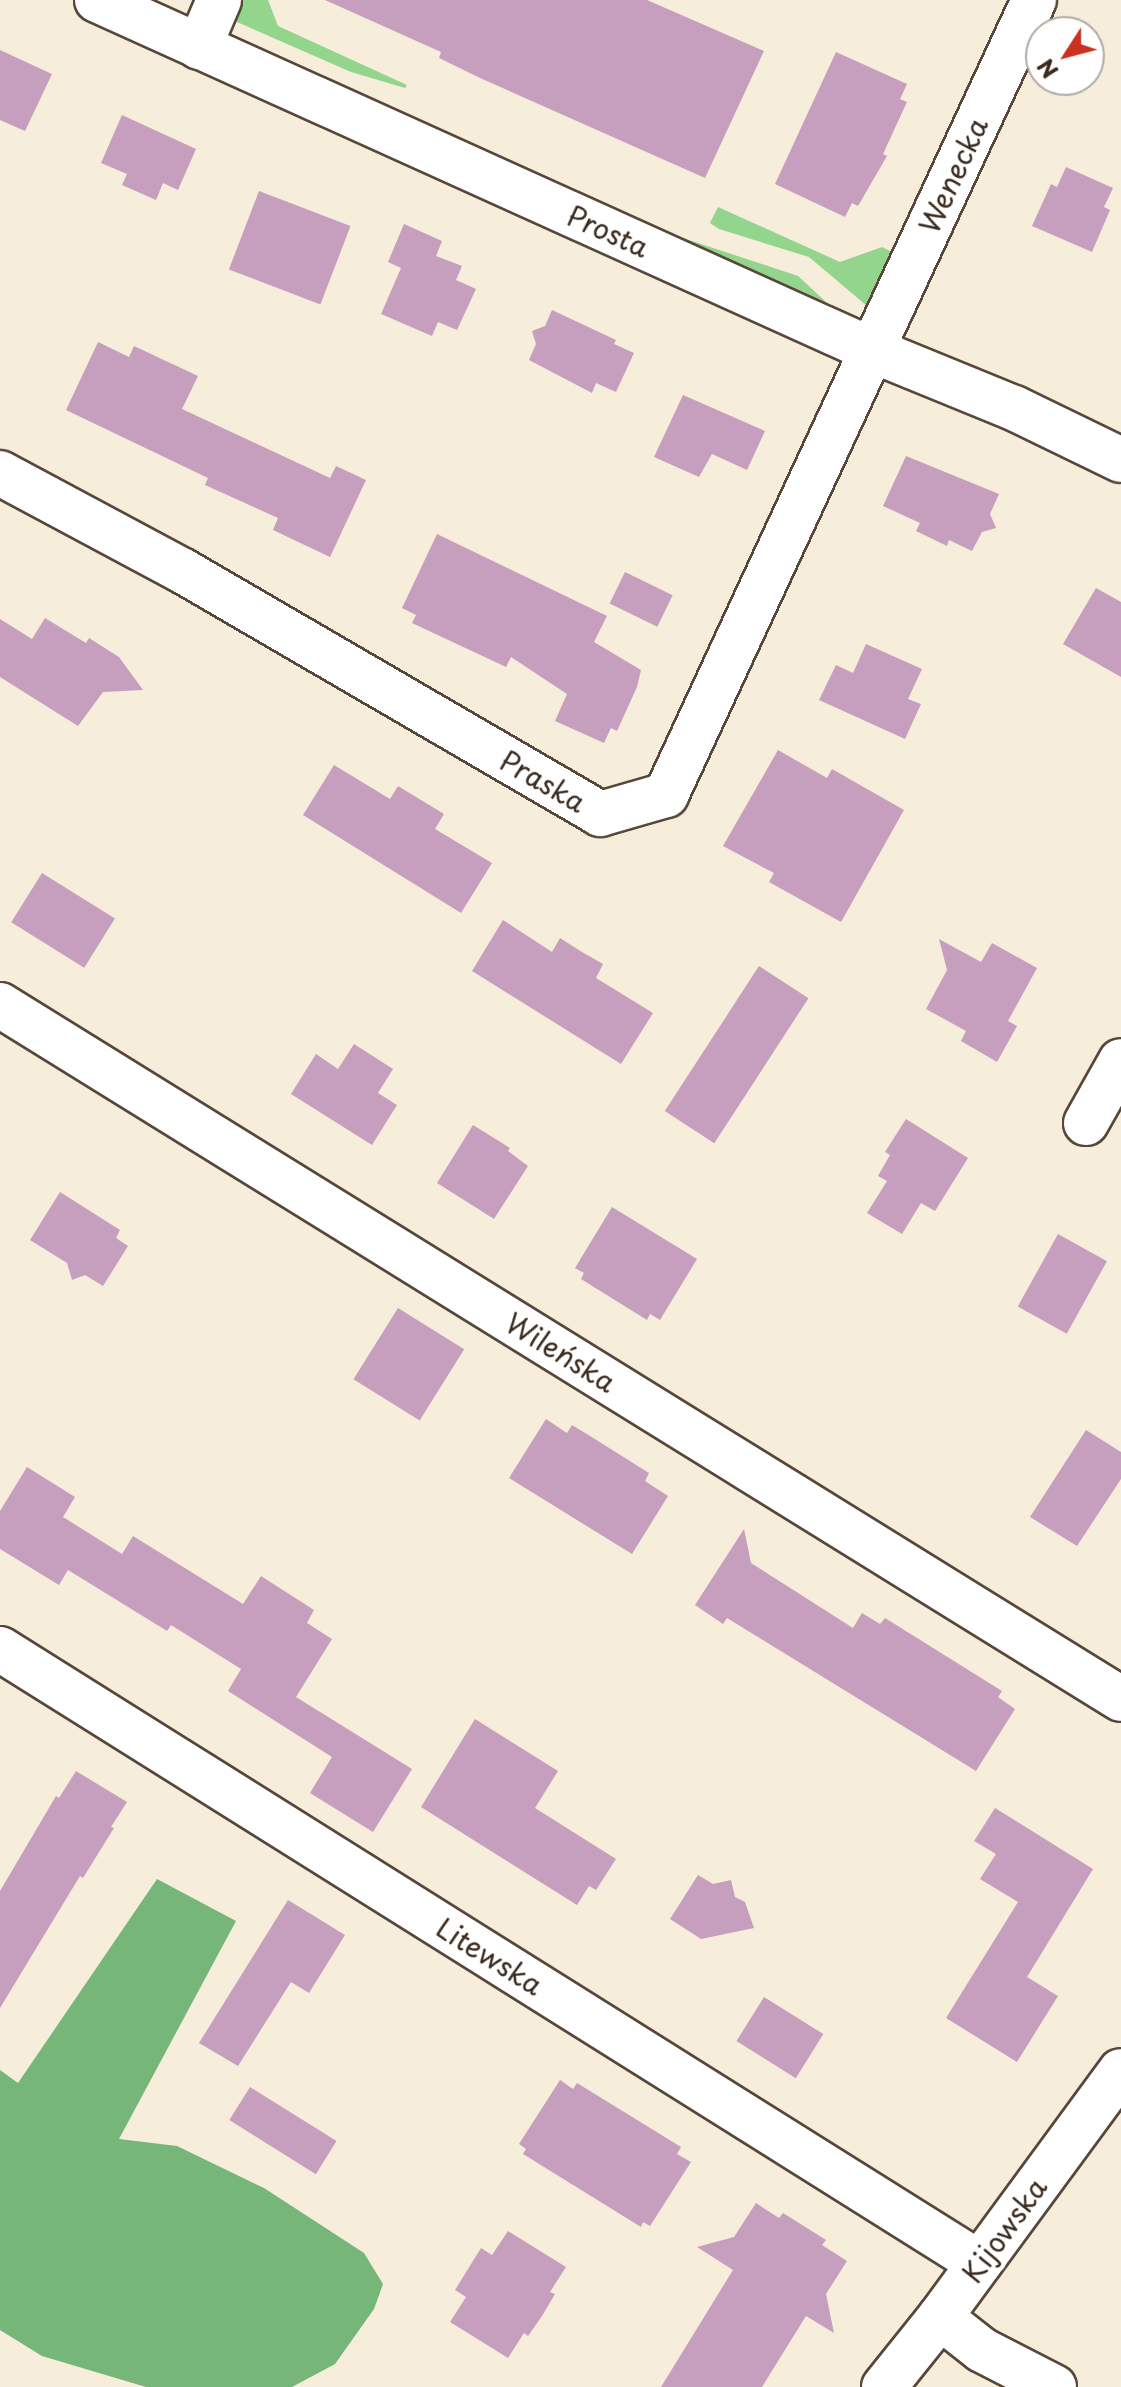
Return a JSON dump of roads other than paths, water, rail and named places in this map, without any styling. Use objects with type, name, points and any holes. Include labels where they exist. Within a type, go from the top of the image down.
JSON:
[{"type":"street","name":"Prosta","points":[[97,0],[874,351],[1014,408],[1121,460]]},
{"type":"street","points":[[199,47],[219,0]]},
{"type":"street","name":"Wenecka","points":[[874,351],[1034,0]]},
{"type":"street","name":"Praska","points":[[0,473],[183,571],[600,814],[666,795],[874,351]]},
{"type":"street","name":"Wileńska","points":[[0,1005],[1121,1699]]},
{"type":"street","points":[[1086,1123],[1121,1061]]},
{"type":"street","name":"Litewska","points":[[0,1649],[979,2263]]},
{"type":"street","name":"Kijowska","points":[[884,2387],[940,2317],[1121,2071]]},
{"type":"street","points":[[940,2317],[982,2350],[1054,2387]]}]
